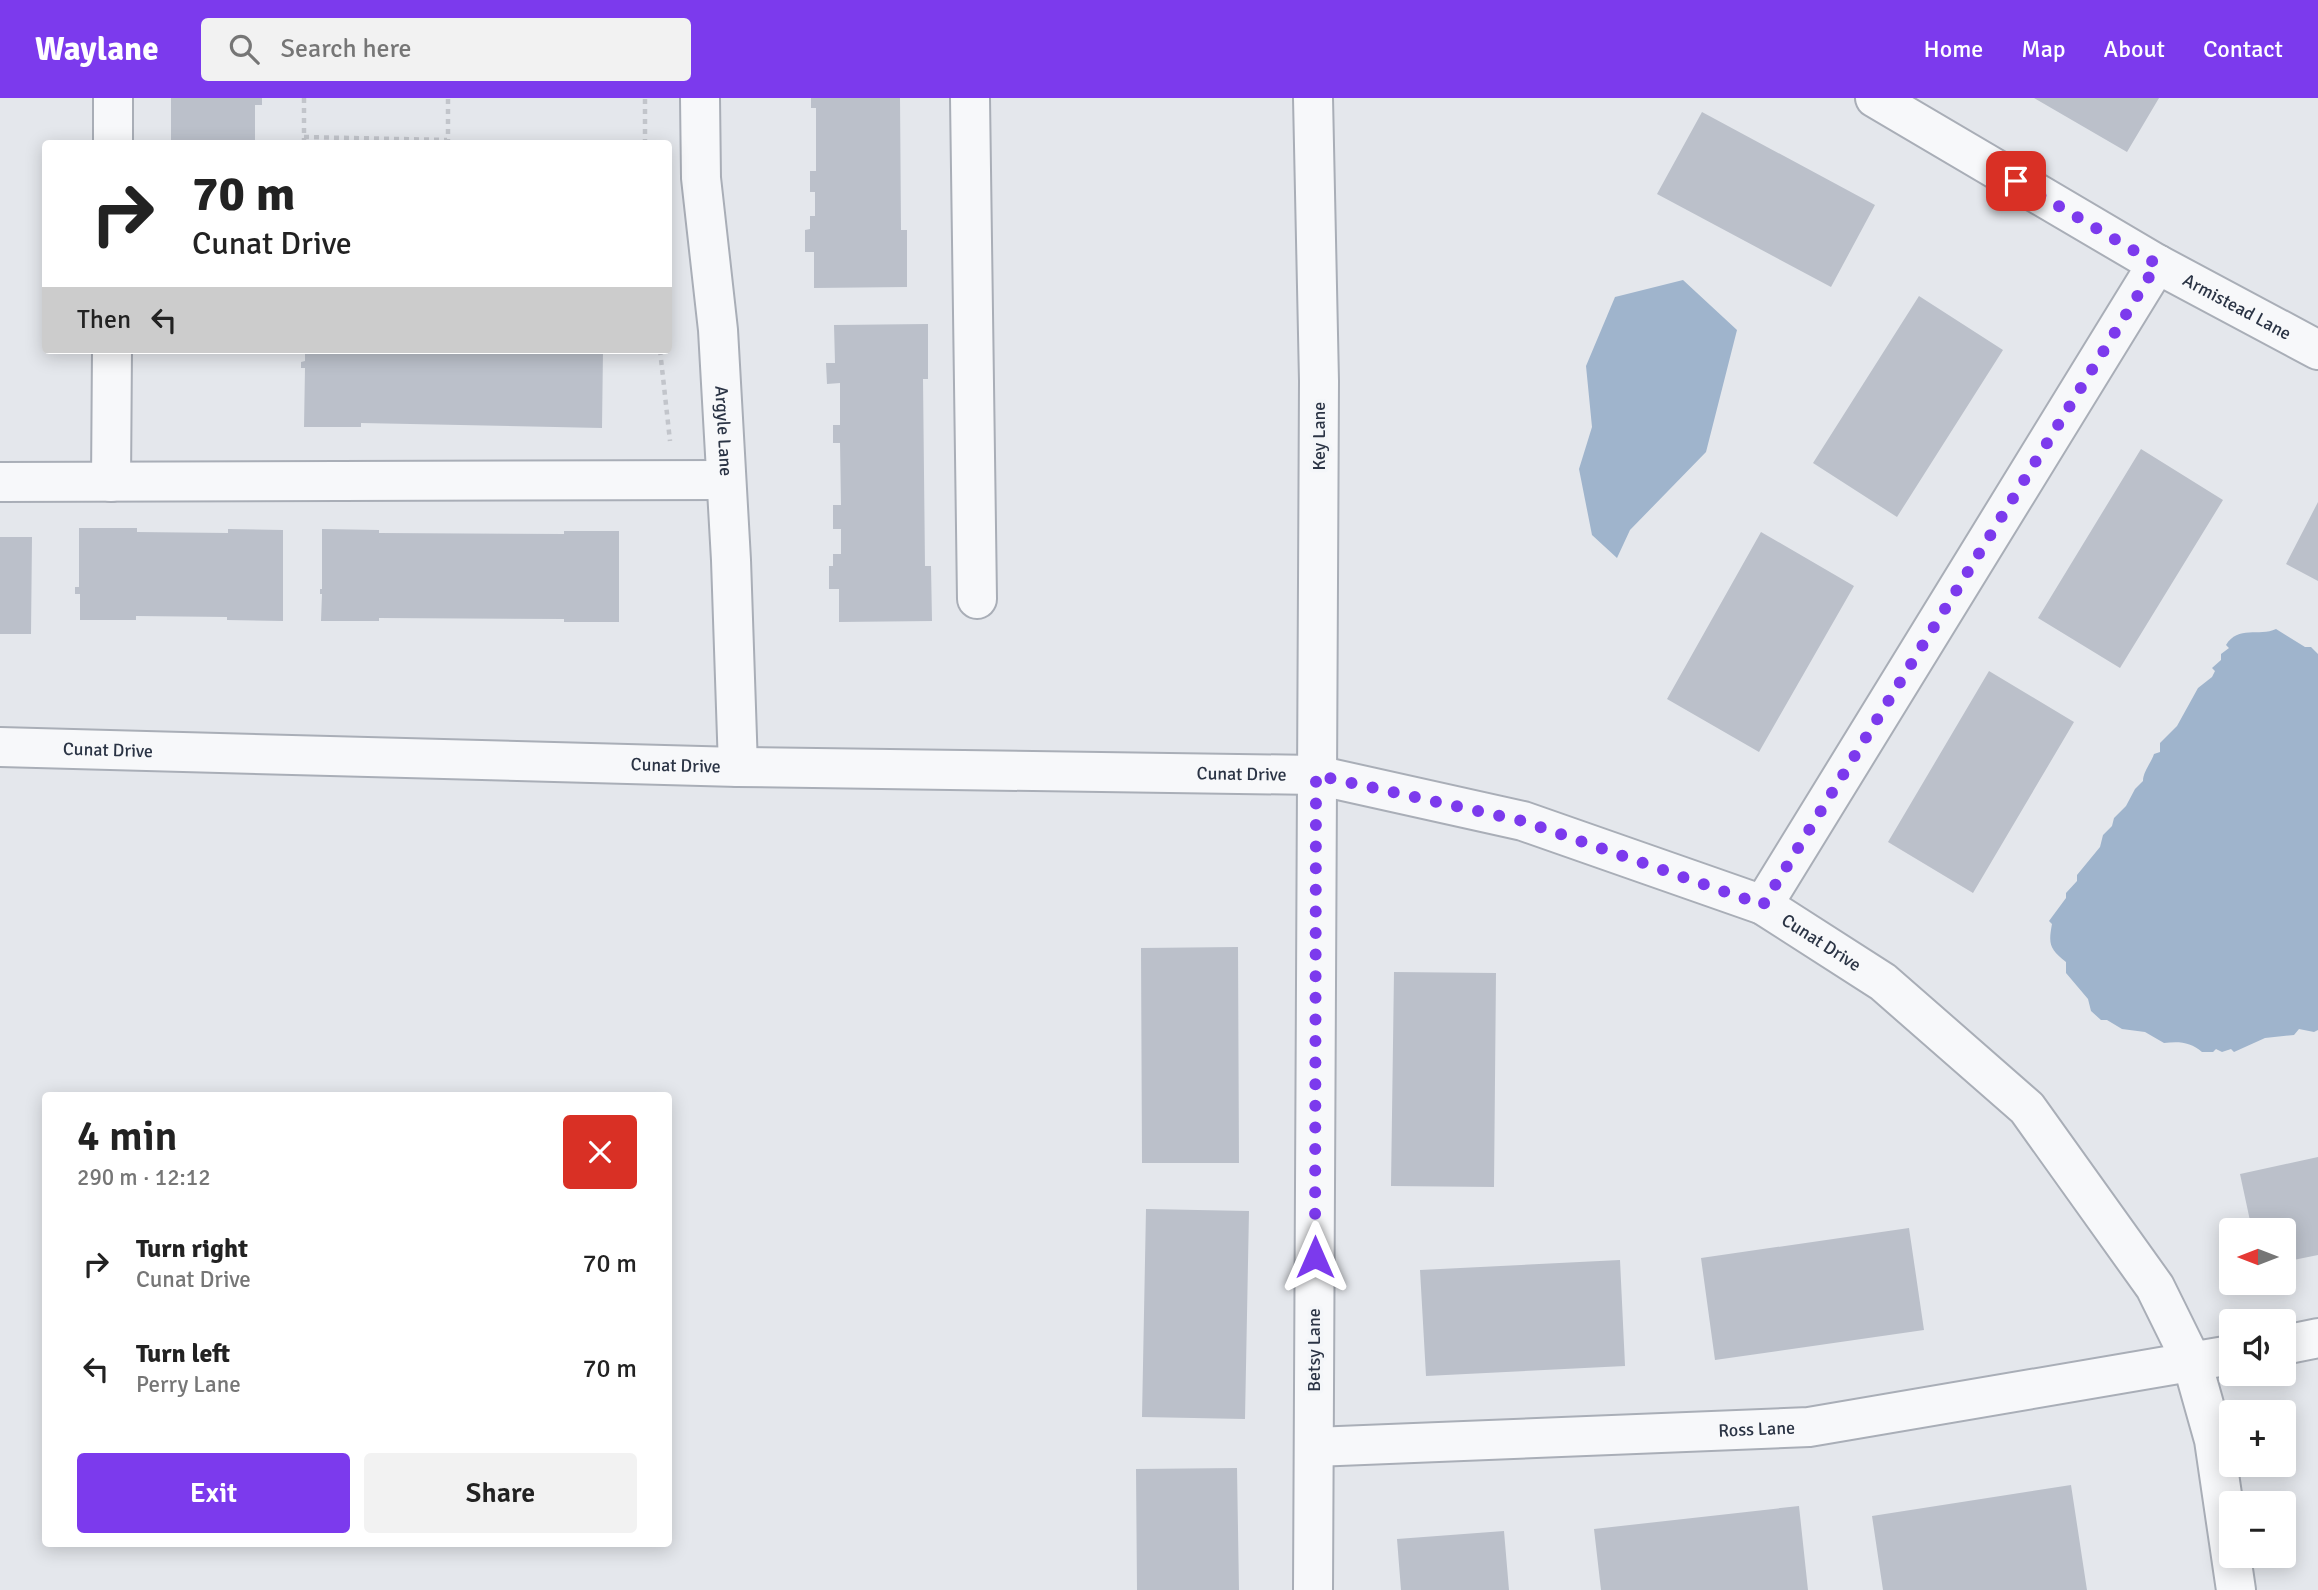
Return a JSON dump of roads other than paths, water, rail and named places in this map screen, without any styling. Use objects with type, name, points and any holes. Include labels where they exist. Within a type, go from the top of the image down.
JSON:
[{"type":"street","points":[[113,98],[113,140]]},
{"type":"street","name":"Argyle Lane","points":[[700,98],[701,178],[718,330],[738,767]]},
{"type":"street","points":[[970,98],[977,599]]},
{"type":"street","name":"Key Lane","points":[[1313,98],[1319,381],[1316,775]]},
{"type":"street","points":[[1763,905],[2157,264],[1875,98]]},
{"type":"street","name":"Armistead Lane","points":[[2157,264],[2318,350]]},
{"type":"street","points":[[111,482],[112,354]]},
{"type":"street","points":[[0,482],[726,480]]},
{"type":"street","name":"Cunat Drive","points":[[0,747],[738,767],[1316,775],[1523,821],[1763,905],[1883,982],[2027,1108],[2155,1287],[2192,1362],[2214,1440],[2236,1590]]},
{"type":"street","name":"Betsy Lane","points":[[1313,1590],[1316,775]]},
{"type":"street","points":[[2296,1343],[2318,1338]]},
{"type":"street","points":[[2192,1362],[2219,1356]]},
{"type":"street","name":"Ross Lane","points":[[1314,1447],[1809,1427],[2192,1362]]},
{"type":"water","points":[[1683,280],[1737,330],[1706,452],[1630,530],[1617,558],[1592,535],[1579,469],[1592,427],[1586,366],[1615,297]]},
{"type":"water","points":[[2276,629],[2305,647],[2311,647],[2318,654],[2318,1030],[2314,1032],[2299,1029],[2294,1035],[2265,1038],[2234,1052],[2231,1049],[2222,1052],[2216,1049],[2213,1052],[2202,1052],[2189,1044],[2164,1043],[2145,1032],[2122,1029],[2107,1020],[2101,1020],[2091,1011],[2088,999],[2066,973],[2066,962],[2053,950],[2050,942],[2052,924],[2049,921],[2066,898],[2066,893],[2077,881],[2077,875],[2100,847],[2103,835],[2112,826],[2114,818],[2143,781],[2154,754],[2160,752],[2160,743],[2177,726],[2198,688],[2212,677],[2215,671],[2212,668],[2221,660],[2221,654],[2229,648],[2226,645],[2236,635]]}]
